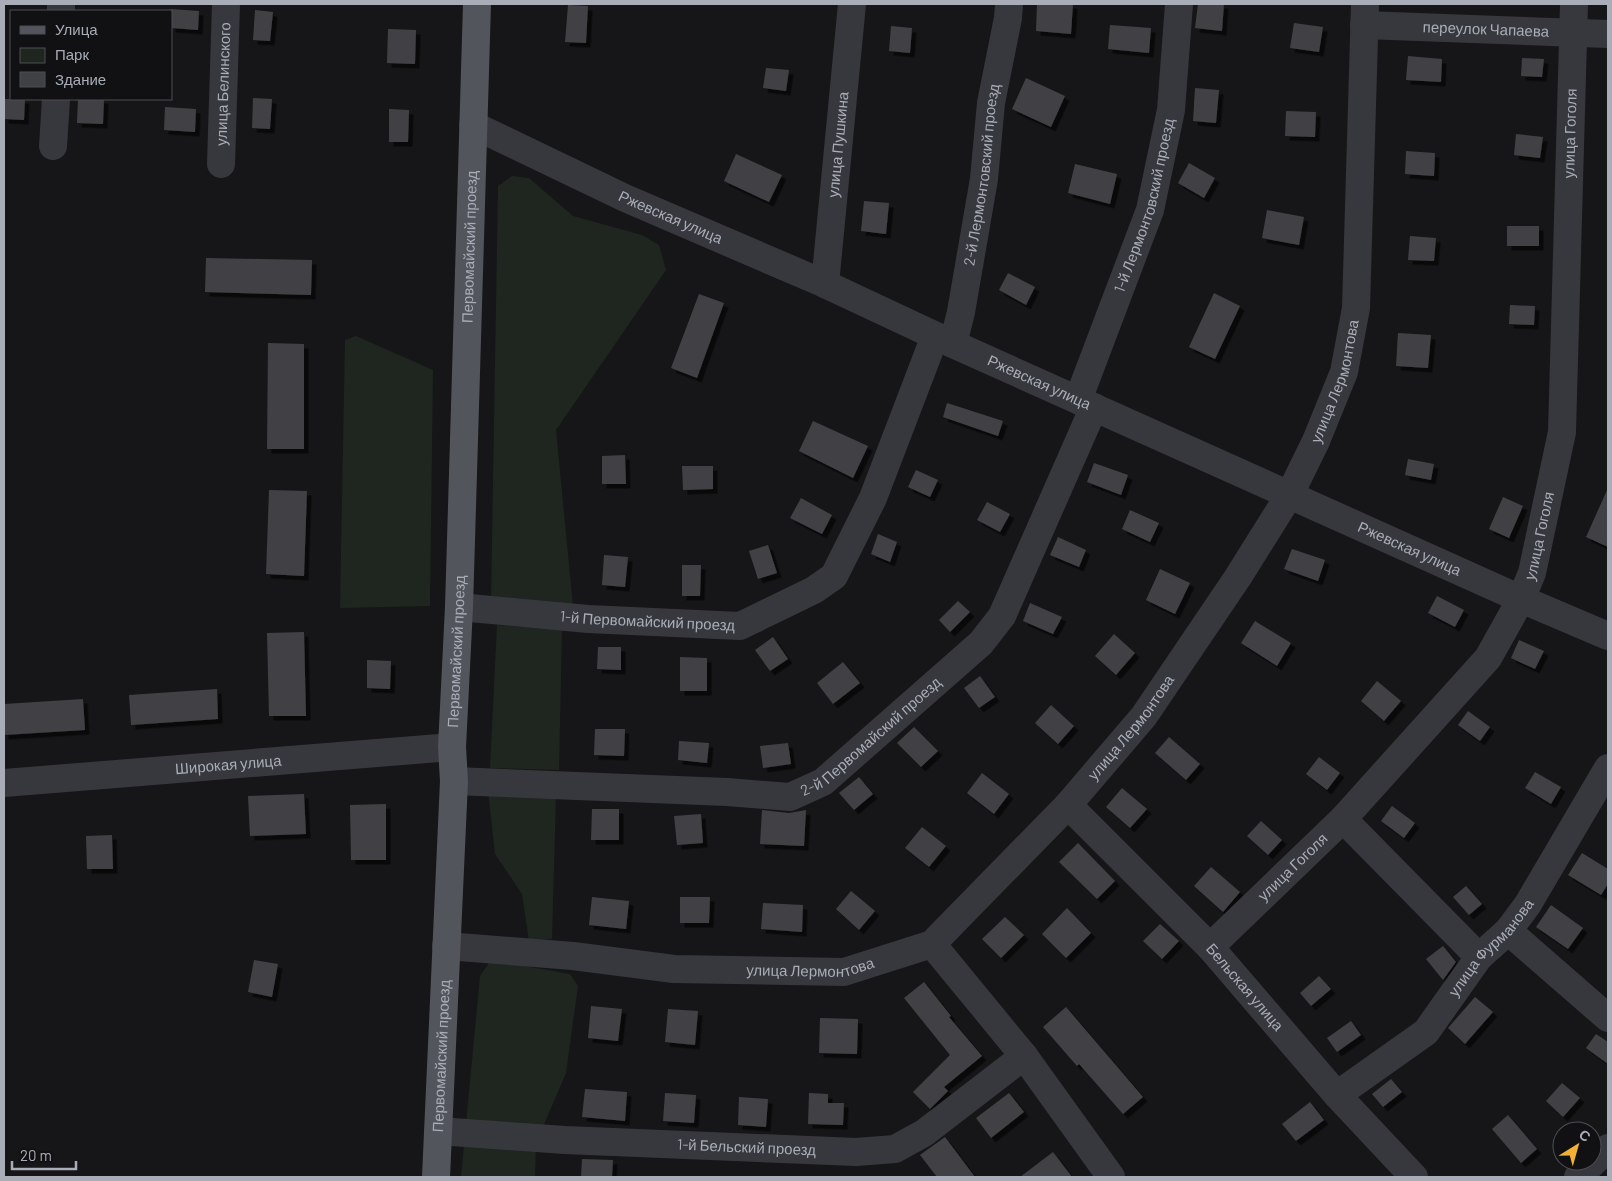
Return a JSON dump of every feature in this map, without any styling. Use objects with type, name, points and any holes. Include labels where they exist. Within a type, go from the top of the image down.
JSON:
[{"type":"main road","name":"Первомайский проезд","points":[[436,1177],[454,781],[452,747],[459,607],[477,4]]},
{"type":"street","name":"улица Белинского","points":[[221,164],[226,4]]},
{"type":"street","name":"улица Пушкина","points":[[825,284],[852,4]]},
{"type":"street","name":"2-й Лермонтовский проезд","points":[[944,340],[961,312],[984,180],[991,103],[1008,18],[1009,4]]},
{"type":"street","name":"1-й Лермонтовский проезд","points":[[1086,404],[1150,210],[1171,110],[1179,4]]},
{"type":"street","name":"улица Гоголя","points":[[1210,947],[1343,819],[1488,658],[1521,599],[1532,573],[1562,432],[1574,4]]},
{"type":"street","name":"переулок Чапаева","points":[[1364,15],[1608,34]]},
{"type":"street","name":"улица Лермонтова","points":[[446,946],[573,956],[674,969],[844,972],[932,944],[1068,805],[1144,716],[1238,577],[1290,494],[1316,441],[1344,372],[1356,308],[1364,15]]},
{"type":"street","points":[[53,146],[56,100]]},
{"type":"street","name":"Ржевская улица","points":[[473,126],[625,198],[825,284],[1086,404],[1521,599],[1608,636]]},
{"type":"street","name":"1-й Первомайский проезд","points":[[459,607],[588,619],[740,626],[814,590],[834,576],[873,498],[944,340]]},
{"type":"street","name":"2-й Первомайский проезд","points":[[454,781],[718,792],[790,797],[823,782],[981,643],[1002,616],[1086,404]]},
{"type":"street","name":"Широкая улица","points":[[4,783],[452,747]]},
{"type":"street","name":"улица Фурманова","points":[[1337,1095],[1426,1032],[1479,957],[1508,931],[1528,904],[1608,768]]},
{"type":"street","name":"Бельская улица","points":[[1068,805],[1210,947],[1337,1095],[1414,1177]]},
{"type":"street","points":[[1343,819],[1479,957]]},
{"type":"street","points":[[1508,931],[1608,1018]]},
{"type":"street","points":[[932,944],[1024,1056],[1111,1177]]},
{"type":"street","name":"1-й Бельский проезд","points":[[438,1131],[565,1140],[827,1151],[856,1152],[895,1149],[924,1134],[1024,1056]]},
{"type":"street","points":[[1578,1177],[1608,1148]]},
{"type":"green space","points":[[512,176],[529,178],[573,216],[642,235],[659,245],[666,270],[556,430],[573,606],[491,601],[498,186]]},
{"type":"green space","points":[[356,336],[433,370],[430,606],[340,608],[345,340]]},
{"type":"green space","points":[[497,625],[562,629],[559,770],[490,768]]},
{"type":"green space","points":[[488,791],[556,795],[552,939],[529,941],[522,894],[495,854]]},
{"type":"green space","points":[[491,960],[570,974],[578,986],[566,1073],[536,1143],[535,1177],[461,1177],[480,976]]},
{"type":"building","points":[[1037,4],[1073,4],[1071,34],[1036,31]]},
{"type":"building","points":[[1198,4],[1224,4],[1222,31],[1195,28]]},
{"type":"building","points":[[568,5],[588,6],[586,43],[565,42]]},
{"type":"building","points":[[171,10],[199,11],[198,30],[172,28]]},
{"type":"building","points":[[255,10],[273,12],[270,41],[253,40]]},
{"type":"building","points":[[1294,23],[1323,27],[1319,52],[1290,48]]},
{"type":"building","points":[[1110,25],[1151,28],[1149,53],[1108,49]]},
{"type":"building","points":[[891,26],[912,28],[910,53],[889,51]]},
{"type":"building","points":[[388,29],[416,30],[415,64],[387,63]]},
{"type":"building","points":[[1408,56],[1442,59],[1441,82],[1406,80]]},
{"type":"building","points":[[1522,58],[1544,59],[1542,77],[1521,76]]},
{"type":"building","points":[[766,68],[789,70],[786,91],[763,88]]},
{"type":"building","points":[[1026,78],[1065,96],[1051,127],[1012,109]]},
{"type":"building","points":[[1195,88],[1219,90],[1216,123],[1193,121]]},
{"type":"building","points":[[253,98],[272,99],[270,129],[252,128]]},
{"type":"building","points":[[4,99],[25,100],[24,120],[4,119]]},
{"type":"building","points":[[78,100],[104,100],[103,124],[77,123]]},
{"type":"building","points":[[165,107],[196,109],[195,132],[164,130]]},
{"type":"building","points":[[389,109],[409,110],[408,142],[389,142]]},
{"type":"building","points":[[1286,111],[1316,112],[1315,137],[1285,136]]},
{"type":"building","points":[[1516,134],[1543,137],[1540,158],[1514,155]]},
{"type":"building","points":[[1406,151],[1435,153],[1434,176],[1405,174]]},
{"type":"building","points":[[736,154],[782,175],[769,202],[724,181]]},
{"type":"building","points":[[1189,163],[1215,178],[1204,198],[1178,183]]},
{"type":"building","points":[[1075,164],[1117,174],[1110,204],[1068,193]]},
{"type":"building","points":[[864,201],[889,203],[886,234],[861,231]]},
{"type":"building","points":[[1267,210],[1304,217],[1299,245],[1262,238]]},
{"type":"building","points":[[1507,226],[1539,226],[1539,246],[1507,246]]},
{"type":"building","points":[[1410,236],[1436,238],[1434,261],[1408,260]]},
{"type":"building","points":[[206,258],[312,260],[311,295],[205,292]]},
{"type":"building","points":[[1008,273],[1035,287],[1026,305],[999,290]]},
{"type":"building","points":[[1214,293],[1240,306],[1215,359],[1189,347]]},
{"type":"building","points":[[699,294],[724,303],[697,378],[671,368]]},
{"type":"building","points":[[1510,305],[1535,306],[1534,325],[1509,324]]},
{"type":"building","points":[[1398,333],[1431,335],[1428,368],[1396,366]]},
{"type":"building","points":[[268,343],[304,344],[304,449],[267,449]]},
{"type":"building","points":[[947,403],[1003,421],[998,436],[943,417]]},
{"type":"building","points":[[813,421],[868,446],[853,478],[799,451]]},
{"type":"building","points":[[625,455],[626,484],[602,484],[602,456]]},
{"type":"building","points":[[1408,459],[1434,464],[1431,480],[1405,475]]},
{"type":"building","points":[[1094,463],[1128,475],[1121,495],[1087,482]]},
{"type":"building","points":[[682,466],[713,466],[713,489],[683,490]]},
{"type":"building","points":[[916,470],[938,480],[930,497],[908,487]]},
{"type":"building","points":[[1608,488],[1608,547],[1586,537]]},
{"type":"building","points":[[269,490],[307,491],[304,576],[266,574]]},
{"type":"building","points":[[1503,497],[1523,506],[1509,538],[1489,529]]},
{"type":"building","points":[[801,498],[832,515],[822,534],[790,518]]},
{"type":"building","points":[[987,502],[1010,514],[1000,532],[977,520]]},
{"type":"building","points":[[1130,510],[1159,523],[1150,542],[1122,529]]},
{"type":"building","points":[[878,534],[897,542],[890,562],[871,554]]},
{"type":"building","points":[[1058,537],[1086,550],[1079,567],[1050,555]]},
{"type":"building","points":[[768,545],[777,573],[758,579],[749,551]]},
{"type":"building","points":[[1292,549],[1325,560],[1318,581],[1284,569]]},
{"type":"building","points":[[604,555],[628,557],[625,587],[602,585]]},
{"type":"building","points":[[682,565],[701,565],[700,596],[682,596]]},
{"type":"building","points":[[1160,569],[1190,583],[1175,614],[1146,600]]},
{"type":"building","points":[[1437,596],[1464,610],[1455,627],[1428,613]]},
{"type":"building","points":[[958,601],[970,612],[950,632],[939,620]]},
{"type":"building","points":[[1030,603],[1062,617],[1053,634],[1023,621]]},
{"type":"building","points":[[1255,621],[1291,643],[1277,666],[1241,643]]},
{"type":"building","points":[[304,632],[306,716],[269,716],[267,633]]},
{"type":"building","points":[[1114,634],[1135,653],[1116,675],[1095,656]]},
{"type":"building","points":[[773,637],[788,659],[770,671],[755,650]]},
{"type":"building","points":[[1519,640],[1544,651],[1535,669],[1511,658]]},
{"type":"building","points":[[598,647],[621,647],[621,670],[597,669]]},
{"type":"building","points":[[680,657],[707,658],[707,691],[680,691]]},
{"type":"building","points":[[367,660],[391,661],[390,689],[367,688]]},
{"type":"building","points":[[843,662],[860,683],[833,704],[817,683]]},
{"type":"building","points":[[980,676],[995,697],[979,708],[964,688]]},
{"type":"building","points":[[1377,681],[1401,701],[1384,721],[1361,701]]},
{"type":"building","points":[[217,689],[218,719],[131,725],[129,695]]},
{"type":"building","points":[[83,699],[85,730],[4,735],[4,704]]},
{"type":"building","points":[[1051,705],[1074,726],[1058,744],[1035,723]]},
{"type":"building","points":[[1468,711],[1490,727],[1480,741],[1458,725]]},
{"type":"building","points":[[914,727],[938,751],[921,767],[897,743]]},
{"type":"building","points":[[595,729],[625,729],[624,756],[594,755]]},
{"type":"building","points":[[1169,737],[1200,764],[1186,780],[1155,753]]},
{"type":"building","points":[[679,741],[709,743],[707,763],[678,760]]},
{"type":"building","points":[[788,743],[791,764],[763,768],[760,746]]},
{"type":"building","points":[[1319,757],[1340,773],[1327,790],[1306,774]]},
{"type":"building","points":[[1535,772],[1561,787],[1551,804],[1525,788]]},
{"type":"building","points":[[982,773],[1009,794],[994,814],[967,793]]},
{"type":"building","points":[[859,777],[873,794],[854,810],[839,793]]},
{"type":"building","points":[[1122,788],[1147,809],[1130,828],[1106,807]]},
{"type":"building","points":[[304,794],[306,834],[250,836],[248,796]]},
{"type":"building","points":[[386,804],[386,860],[351,860],[350,805]]},
{"type":"building","points":[[1392,806],[1415,823],[1404,838],[1381,821]]},
{"type":"building","points":[[592,809],[619,809],[619,840],[591,840]]},
{"type":"building","points":[[762,810],[789,813],[806,810],[804,846],[760,844]]},
{"type":"building","points":[[701,814],[703,843],[677,845],[674,816]]},
{"type":"building","points":[[1261,821],[1282,840],[1268,855],[1247,836]]},
{"type":"building","points":[[922,827],[946,846],[929,867],[905,848]]},
{"type":"building","points":[[112,835],[113,869],[87,869],[86,836]]},
{"type":"building","points":[[1078,843],[1115,881],[1097,899],[1059,862]]},
{"type":"building","points":[[1582,853],[1608,869],[1608,884],[1601,895],[1568,875]]},
{"type":"building","points":[[1211,867],[1240,892],[1223,912],[1194,886]]},
{"type":"building","points":[[1466,886],[1482,904],[1469,915],[1453,897]]},
{"type":"building","points":[[851,891],[875,911],[859,930],[836,909]]},
{"type":"building","points":[[592,897],[629,901],[626,929],[589,925]]},
{"type":"building","points":[[680,897],[710,897],[709,923],[680,923]]},
{"type":"building","points":[[763,903],[803,905],[802,932],[761,929]]},
{"type":"building","points":[[1551,905],[1583,928],[1568,949],[1536,927]]},
{"type":"building","points":[[1067,908],[1091,933],[1066,958],[1042,934]]},
{"type":"building","points":[[1005,917],[1024,935],[1001,958],[982,939]]},
{"type":"building","points":[[1160,924],[1179,941],[1162,959],[1143,941]]},
{"type":"building","points":[[1443,946],[1456,962],[1443,980],[1426,959]]},
{"type":"building","points":[[254,960],[278,964],[272,997],[248,992]]},
{"type":"building","points":[[1319,976],[1331,989],[1311,1006],[1300,993]]},
{"type":"building","points":[[924,982],[951,1016],[949,1017],[982,1056],[944,1087],[948,1091],[930,1109],[913,1092],[950,1055],[904,998]]},
{"type":"building","points":[[1475,997],[1493,1012],[1465,1044],[1448,1028]]},
{"type":"building","points":[[591,1006],[622,1009],[618,1041],[588,1038]]},
{"type":"building","points":[[1066,1007],[1143,1097],[1123,1114],[1043,1027]]},
{"type":"building","points":[[668,1009],[698,1011],[695,1045],[665,1042]]},
{"type":"building","points":[[820,1018],[858,1019],[857,1054],[819,1053]]},
{"type":"building","points":[[1351,1021],[1361,1035],[1337,1052],[1327,1038]]},
{"type":"building","points":[[1596,1034],[1608,1042],[1608,1064],[1586,1048]]},
{"type":"building","points":[[1391,1079],[1402,1092],[1383,1107],[1372,1094]]},
{"type":"building","points":[[1562,1083],[1580,1098],[1563,1117],[1546,1101]]},
{"type":"building","points":[[585,1089],[627,1092],[625,1121],[582,1117]]},
{"type":"building","points":[[665,1093],[696,1095],[694,1123],[663,1121]]},
{"type":"building","points":[[809,1093],[828,1094],[828,1103],[844,1103],[843,1125],[808,1124]]},
{"type":"building","points":[[1009,1093],[1024,1112],[991,1138],[976,1118]]},
{"type":"building","points":[[739,1097],[768,1099],[766,1127],[738,1125]]},
{"type":"building","points":[[1310,1102],[1324,1120],[1296,1141],[1282,1124]]},
{"type":"building","points":[[1508,1115],[1537,1149],[1521,1163],[1492,1129]]},
{"type":"building","points":[[945,1137],[975,1177],[937,1177],[920,1155]]},
{"type":"building","points":[[1053,1152],[1072,1177],[1020,1177]]},
{"type":"building","points":[[582,1159],[613,1160],[612,1177],[581,1177]]}]
